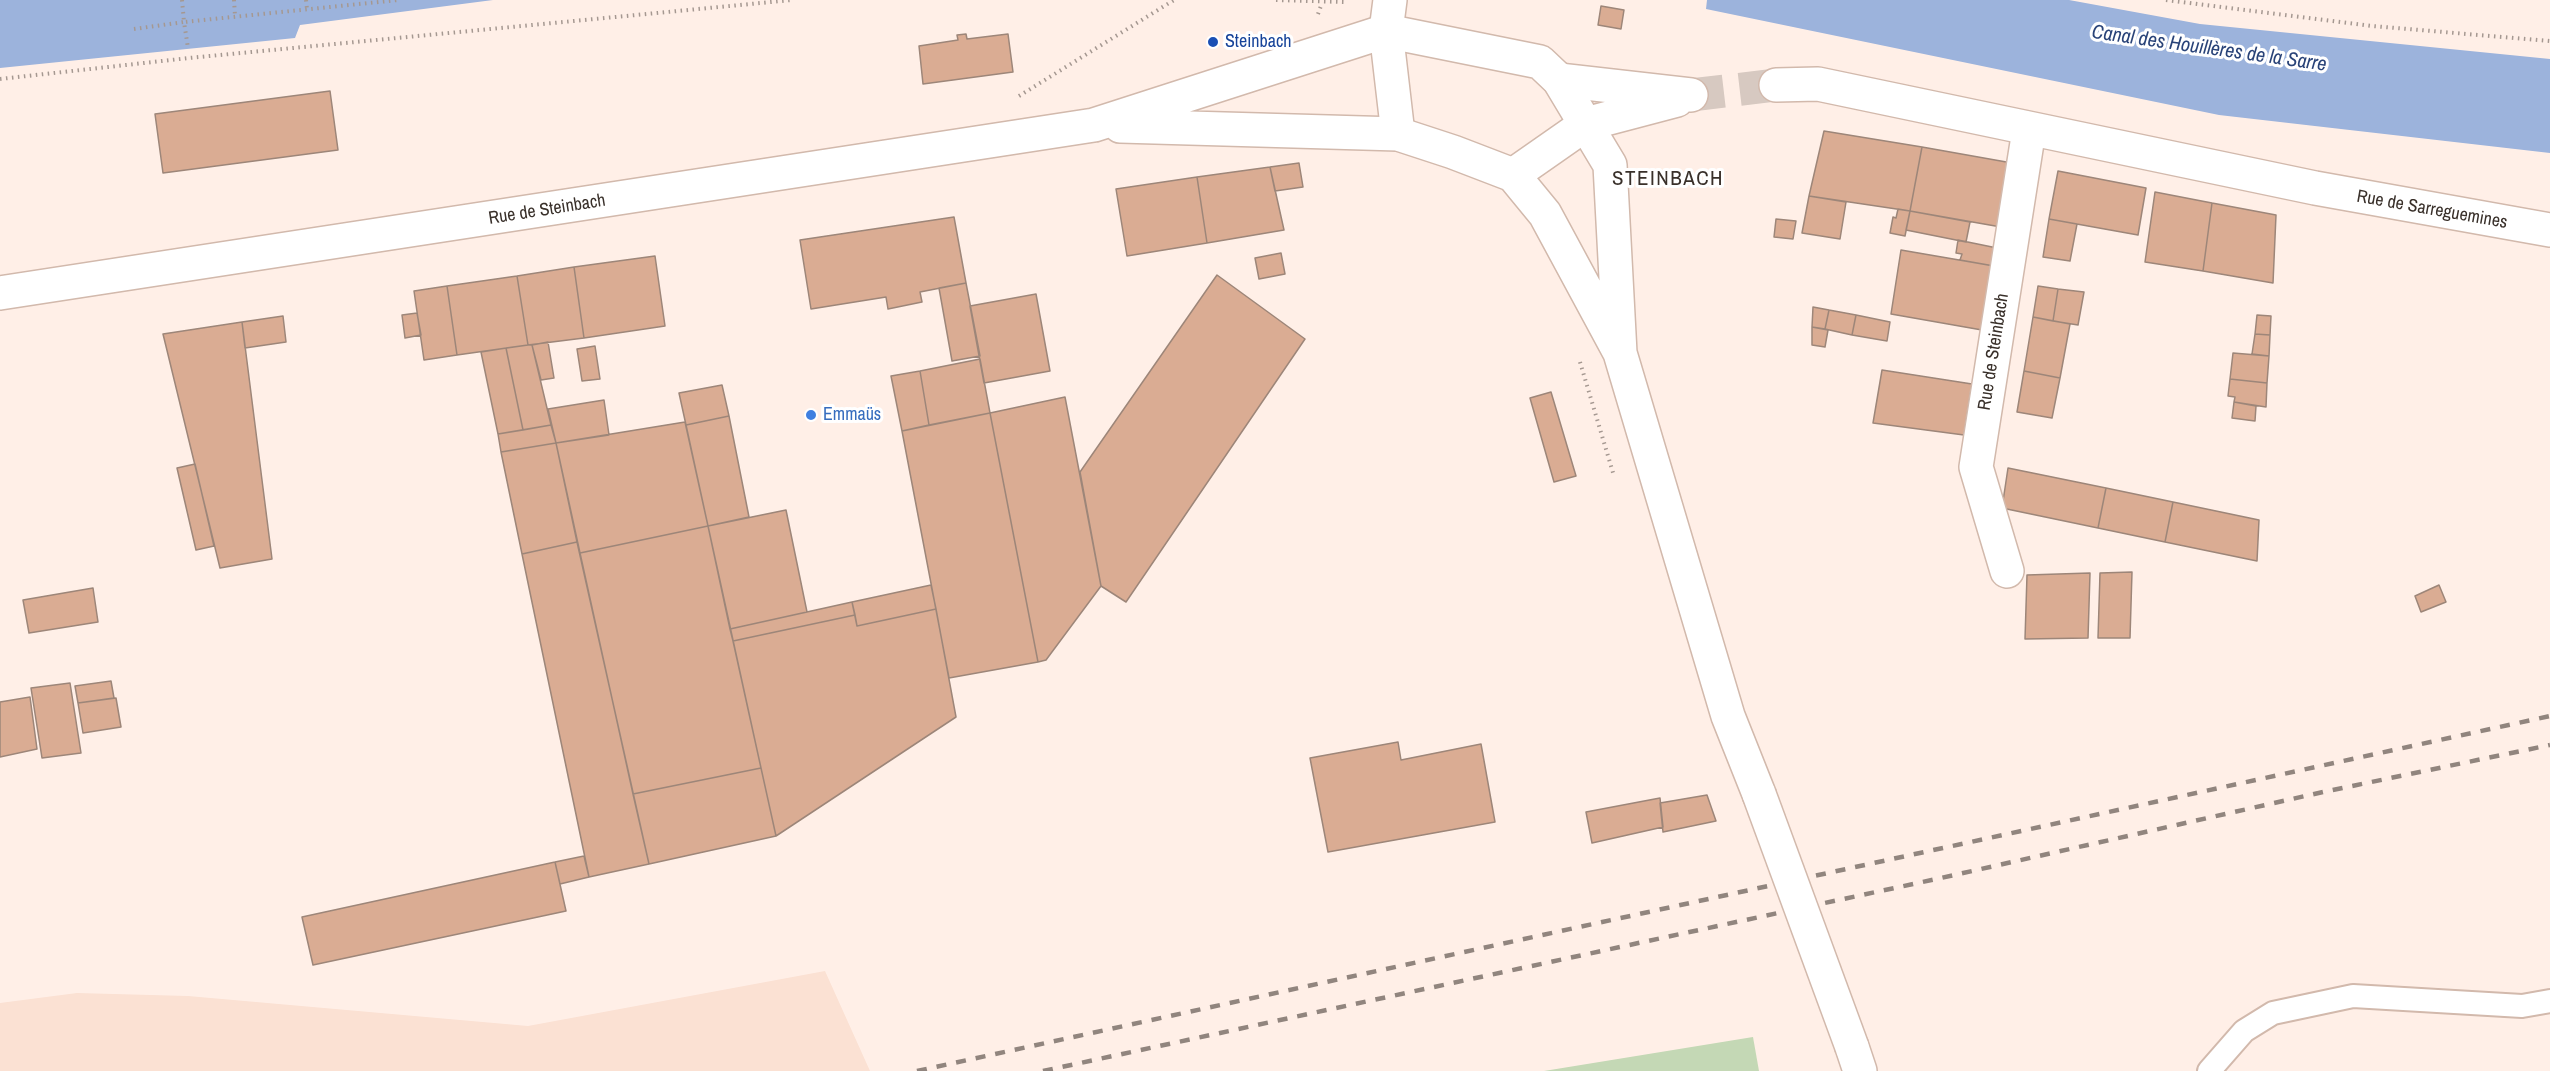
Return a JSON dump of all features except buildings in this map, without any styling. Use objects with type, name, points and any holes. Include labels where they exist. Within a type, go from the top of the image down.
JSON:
[{"type":"main road","points":[[1388,10],[1398,134]]},
{"type":"main road","points":[[1094,125],[1388,10],[1540,63],[1559,80],[1610,165],[1620,353]]},
{"type":"main road","points":[[1513,176],[1586,124],[1692,95],[1559,80]]},
{"type":"main road","points":[[1776,85],[1818,84],[2029,130]]},
{"type":"main road","points":[[1094,125],[1398,134],[1453,152],[1513,176],[1545,214],[1620,353],[1728,716],[1856,1059]]},
{"type":"main road","name":"Rue de Steinbach","points":[[0,293],[1094,125]]},
{"type":"main road","name":"Rue de Steinbach","points":[[2007,571],[1976,467],[2029,130]]},
{"type":"main road","name":"Rue de Sarreguemines","points":[[2029,130],[2314,188],[2550,230]]},
{"type":"lane","points":[[2209,1071],[2244,1031],[2273,1013],[2353,996],[2522,1006],[2550,1001]]},
{"type":"path","points":[[182,0],[188,48]]},
{"type":"path","points":[[234,0],[235,16]]},
{"type":"path","points":[[306,0],[307,10]]},
{"type":"path","points":[[134,29],[398,0]]},
{"type":"path","points":[[0,79],[189,58],[792,0]]},
{"type":"path","points":[[1017,97],[1174,0]]},
{"type":"path","points":[[1276,0],[1322,3]]},
{"type":"path","points":[[2166,0],[2372,26],[2550,41]]},
{"type":"path","points":[[1579,361],[1615,481]]},
{"type":"shaded area","points":[[825,971],[870,1071],[0,1071],[0,1003],[77,993],[188,996],[528,1026]]},
{"type":"green space","points":[[1753,1037],[1759,1071],[1544,1071]]},
{"type":"water","points":[[0,0],[493,0],[300,25],[295,38],[0,68]]},
{"type":"water","name":"Canal des Houillères de la Sarre","points":[[1707,0],[2069,0],[2200,24],[2550,59],[2550,153],[2219,115],[1706,9]]},
{"type":"tunnel","points":[[1691,95],[1776,85]]},
{"type":"railway","points":[[917,1071],[2550,716]]},
{"type":"railway","points":[[1043,1071],[1941,878],[2323,792],[2550,745]]},
{"type":"place","name":"Steinbach","points":[[1213,42]]},
{"type":"place","name":"Emmaüs","points":[[811,415]]},
{"type":"district","name":"STEINBACH","points":[[1668,179]]}]
